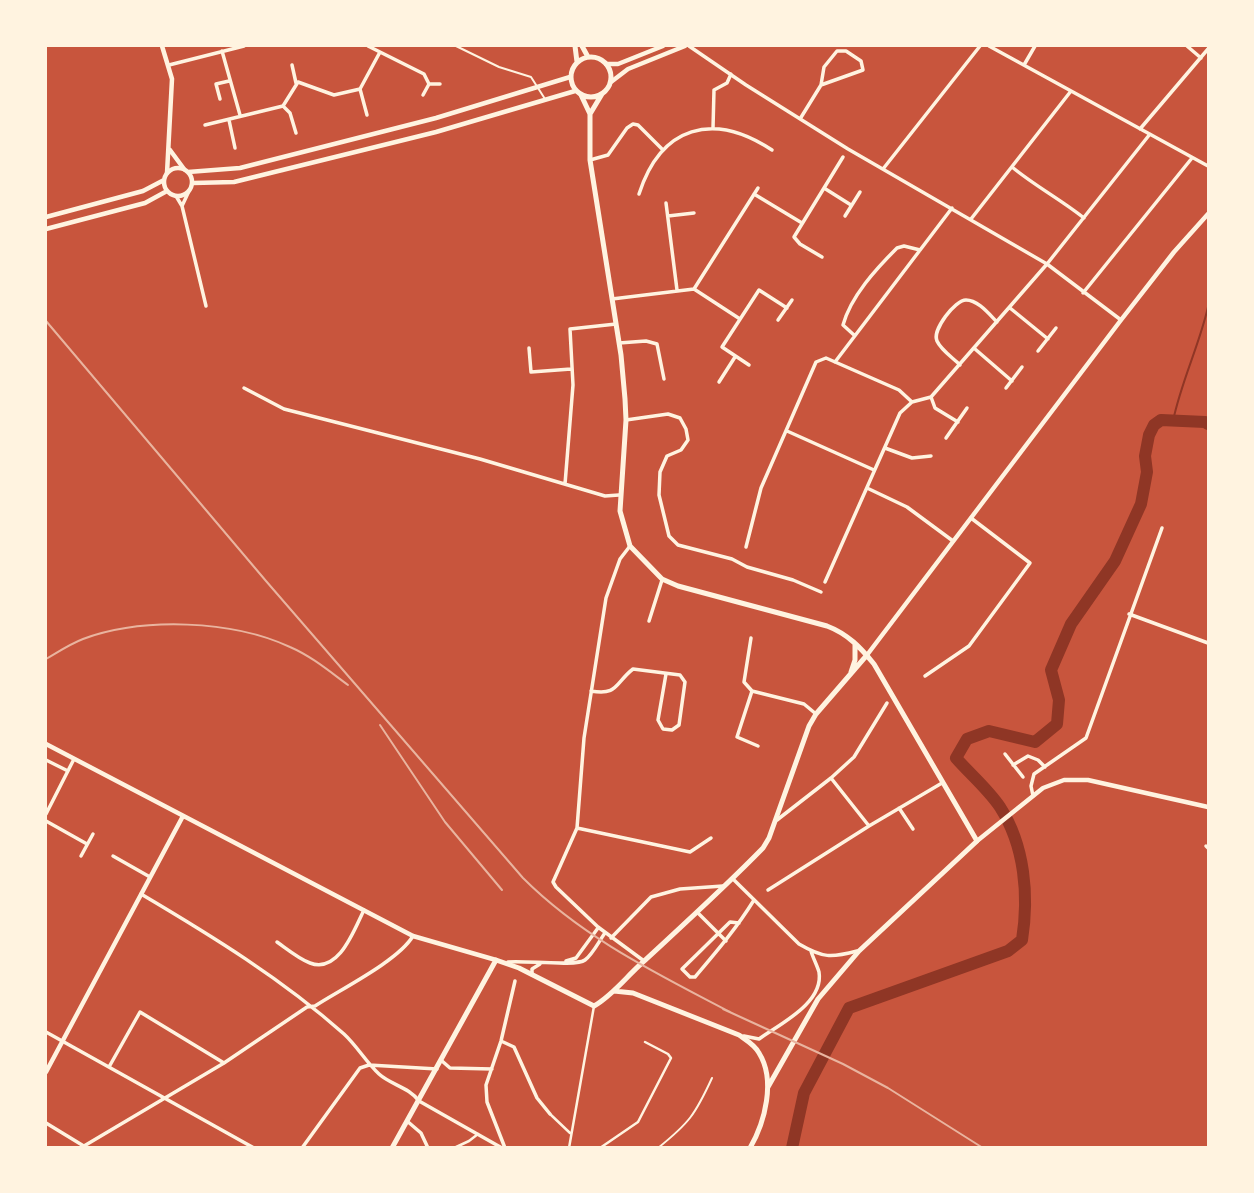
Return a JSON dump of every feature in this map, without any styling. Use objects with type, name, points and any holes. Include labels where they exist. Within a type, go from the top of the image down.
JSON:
[{"type":"main road","points":[[162,46],[172,79],[168,124],[170,149],[164,180],[167,191],[176,196],[189,191],[192,183],[170,149]]},
{"type":"main road","points":[[575,46],[577,62]]},
{"type":"main road","points":[[582,46],[588,57]]},
{"type":"main road","points":[[606,64],[618,64],[663,46]]},
{"type":"main road","points":[[590,114],[611,82],[628,69],[687,46]]},
{"type":"main road","points":[[611,82],[611,74],[606,64],[598,58],[588,57],[577,62],[571,70],[570,78],[590,114],[590,160],[619,343],[626,419],[619,495],[620,511],[630,546],[662,579],[678,586],[827,626],[840,631],[854,642],[867,655],[977,841]]},
{"type":"main road","points":[[167,173],[175,168],[240,168],[436,118],[570,78]]},
{"type":"main road","points":[[192,183],[234,182],[436,132],[546,100],[578,93],[588,98],[602,94]]},
{"type":"main road","points":[[303,152],[307,164]]},
{"type":"main road","points":[[46,217],[143,191],[164,180]]},
{"type":"main road","points":[[46,229],[145,203],[167,191]]},
{"type":"main road","points":[[46,744],[413,936],[506,962],[594,1006],[698,913],[763,848],[816,714],[867,655],[1121,320],[1209,214]]},
{"type":"main road","points":[[850,675],[855,660],[854,642]]},
{"type":"main road","points":[[750,1147],[762,1122],[768,1087],[818,999],[859,950],[977,841],[1042,788],[1064,780],[1088,780],[1209,807]]},
{"type":"main road","points":[[46,1072],[183,816]]},
{"type":"main road","points":[[392,1147],[496,960]]},
{"type":"main road","points":[[614,990],[633,993],[739,1035],[759,1053],[768,1087]]},
{"type":"street","points":[[169,65],[244,46]]},
{"type":"street","points":[[368,46],[424,74],[429,85]]},
{"type":"street","points":[[687,46],[883,169],[1047,264],[1121,320]]},
{"type":"street","points":[[883,169],[981,46]]},
{"type":"street","points":[[989,46],[1209,166]]},
{"type":"street","points":[[1024,65],[1035,46]]},
{"type":"street","points":[[1187,46],[1201,58]]},
{"type":"street","points":[[1140,129],[1209,49]]},
{"type":"street","points":[[222,51],[240,115]]},
{"type":"street","points":[[800,118],[821,85],[824,67],[837,51],[846,51],[861,61],[863,70],[821,85]]},
{"type":"street","points":[[367,115],[360,89],[380,52]]},
{"type":"street","points":[[205,125],[282,106],[296,83],[292,65]]},
{"type":"street","points":[[713,128],[714,90],[727,83],[731,74]]},
{"type":"street","points":[[220,99],[216,85],[230,81]]},
{"type":"street","points":[[296,83],[303,82],[334,95],[360,89]]},
{"type":"street","points":[[429,85],[440,84]]},
{"type":"street","points":[[423,95],[429,85]]},
{"type":"street","points":[[971,219],[1071,91]]},
{"type":"street","points":[[282,106],[290,113],[296,133]]},
{"type":"street","points":[[229,120],[235,148]]},
{"type":"street","points":[[590,160],[608,155],[627,128],[633,124],[638,125],[663,150]]},
{"type":"street","points":[[639,194],[649,168],[663,150],[683,136],[713,128],[745,135],[772,149]]},
{"type":"street","points":[[825,582],[900,413],[912,402],[931,397],[975,349],[1047,264],[1150,134]]},
{"type":"street","points":[[822,257],[800,244],[794,237],[843,157]]},
{"type":"street","points":[[1083,293],[1192,158]]},
{"type":"street","points":[[1012,167],[1084,218]]},
{"type":"street","points":[[694,289],[758,188]]},
{"type":"street","points":[[824,188],[851,205]]},
{"type":"street","points":[[182,206],[189,191]]},
{"type":"street","points":[[845,216],[860,192]]},
{"type":"street","points":[[754,194],[802,223]]},
{"type":"street","points":[[176,196],[182,206],[206,306]]},
{"type":"street","points":[[666,203],[677,290]]},
{"type":"street","points":[[835,362],[953,208]]},
{"type":"street","points":[[668,216],[694,213]]},
{"type":"street","points":[[854,335],[843,325],[846,314],[857,297],[897,248],[904,246],[920,250]]},
{"type":"street","points":[[612,299],[694,289],[740,319]]},
{"type":"street","points":[[749,365],[722,347],[759,290],[787,308]]},
{"type":"street","points":[[778,320],[792,300]]},
{"type":"street","points":[[960,365],[938,344],[935,336],[937,329],[958,302],[975,302],[997,322]]},
{"type":"street","points":[[1010,308],[1048,339]]},
{"type":"street","points":[[565,485],[572,422],[570,329],[616,324]]},
{"type":"street","points":[[1038,351],[1056,328]]},
{"type":"street","points":[[619,343],[646,341],[657,344],[664,379]]},
{"type":"street","points":[[529,348],[531,372],[572,369]]},
{"type":"street","points":[[975,349],[1012,381]]},
{"type":"street","points":[[719,382],[736,357]]},
{"type":"street","points":[[746,547],[761,488],[816,362],[826,358],[899,390],[912,402]]},
{"type":"street","points":[[1006,388],[1022,367]]},
{"type":"street","points":[[244,388],[284,409],[480,458],[605,496],[619,495]]},
{"type":"street","points":[[931,397],[935,408],[958,422]]},
{"type":"street","points":[[946,438],[967,408]]},
{"type":"street","points":[[626,419],[668,414],[680,418],[686,429],[688,440],[681,450],[667,456],[660,472],[659,495],[665,520],[669,536],[678,545],[732,559],[747,567],[793,580],[821,592]]},
{"type":"street","points":[[787,431],[874,470]]},
{"type":"street","points":[[885,448],[912,458],[931,456]]},
{"type":"street","points":[[867,488],[907,507],[953,541]]},
{"type":"street","points":[[925,676],[969,646],[1030,563],[971,518]]},
{"type":"street","points":[[1033,796],[1031,786],[1034,775],[1086,738],[1162,528]]},
{"type":"street","points":[[630,546],[620,559],[606,598],[584,738],[578,828],[554,881],[556,887],[598,928],[644,961]]},
{"type":"street","points":[[649,621],[662,579]]},
{"type":"street","points":[[1129,614],[1209,643]]},
{"type":"street","points":[[751,638],[744,682],[752,691],[804,704],[816,714]]},
{"type":"street","points":[[591,691],[612,691],[633,669],[680,674],[685,682],[679,725],[672,730],[663,729],[658,720],[666,674]]},
{"type":"street","points":[[752,691],[737,737],[758,746]]},
{"type":"street","points":[[775,821],[854,757],[887,703]]},
{"type":"street","points":[[1005,754],[1023,777]]},
{"type":"street","points":[[1013,765],[1028,757],[1038,760],[1045,767]]},
{"type":"street","points":[[46,814],[74,759]]},
{"type":"street","points":[[46,760],[68,771]]},
{"type":"street","points":[[831,778],[869,826]]},
{"type":"street","points":[[768,890],[943,783]]},
{"type":"street","points":[[899,808],[913,828]]},
{"type":"street","points":[[46,821],[87,844]]},
{"type":"street","points":[[578,828],[690,852],[711,838]]},
{"type":"street","points":[[81,856],[93,834]]},
{"type":"street","points":[[113,856],[150,877]]},
{"type":"street","points":[[733,879],[799,944],[811,951],[835,957],[859,950]]},
{"type":"street","points":[[611,938],[651,897],[680,889],[726,886]]},
{"type":"street","points":[[141,894],[272,976],[347,1036],[379,1074],[412,1093],[419,1101],[504,1147]]},
{"type":"street","points":[[739,923],[730,922],[682,969],[693,978],[726,941],[739,923],[754,900]]},
{"type":"street","points":[[277,942],[310,963],[323,964],[345,948],[364,910]]},
{"type":"street","points":[[698,913],[726,941]]},
{"type":"street","points":[[564,962],[576,958],[598,928]]},
{"type":"street","points":[[506,962],[576,964],[585,960],[605,933]]},
{"type":"street","points":[[46,1123],[85,1147],[225,1063],[401,951],[413,936]]},
{"type":"street","points":[[739,1035],[759,1039],[806,1004],[816,992],[819,974],[811,951]]},
{"type":"street","points":[[532,975],[532,969],[542,963]]},
{"type":"street","points":[[504,1147],[488,1102],[486,1085],[501,1041],[514,981]]},
{"type":"street","points":[[569,1147],[594,1006]]},
{"type":"street","points":[[110,1067],[140,1012],[225,1063]]},
{"type":"street","points":[[46,1032],[254,1147]]},
{"type":"street","points":[[501,1041],[514,1047],[537,1098],[570,1133]]},
{"type":"street","points":[[600,1147],[638,1122],[671,1058],[645,1042]]},
{"type":"street","points":[[441,1061],[450,1069],[492,1069]]},
{"type":"street","points":[[302,1147],[360,1068],[369,1065],[437,1069]]},
{"type":"street","points":[[407,1121],[421,1133],[428,1147]]},
{"type":"street","points":[[454,1147],[478,1134]]},
{"type":"lane","points":[[456,46],[499,67],[531,77],[546,100]]},
{"type":"lane","points":[[658,1147],[686,1125],[699,1107],[712,1078]]},
{"type":"waterway","points":[[1208,252],[1208,285]]},
{"type":"waterway","points":[[1173,421],[1208,307]]},
{"type":"waterway","points":[[792,1148],[804,1093],[849,1008],[1008,951],[1022,940],[1025,889],[1015,838],[995,800],[956,758],[967,739],[989,731],[1035,742],[1057,724],[1059,700],[1051,670],[1071,624],[1115,561],[1141,504],[1147,472],[1145,456],[1154,425],[1161,420],[1208,424]]},
{"type":"railway","points":[[46,321],[523,878],[570,919],[621,953],[730,1012]]},
{"type":"railway","points":[[46,659],[78,641],[132,627],[215,627],[242,631],[290,647],[313,659],[348,685]]},
{"type":"railway","points":[[380,725],[445,822],[502,890]]},
{"type":"railway","points":[[723,1009],[843,1064],[888,1088],[983,1148]]}]
